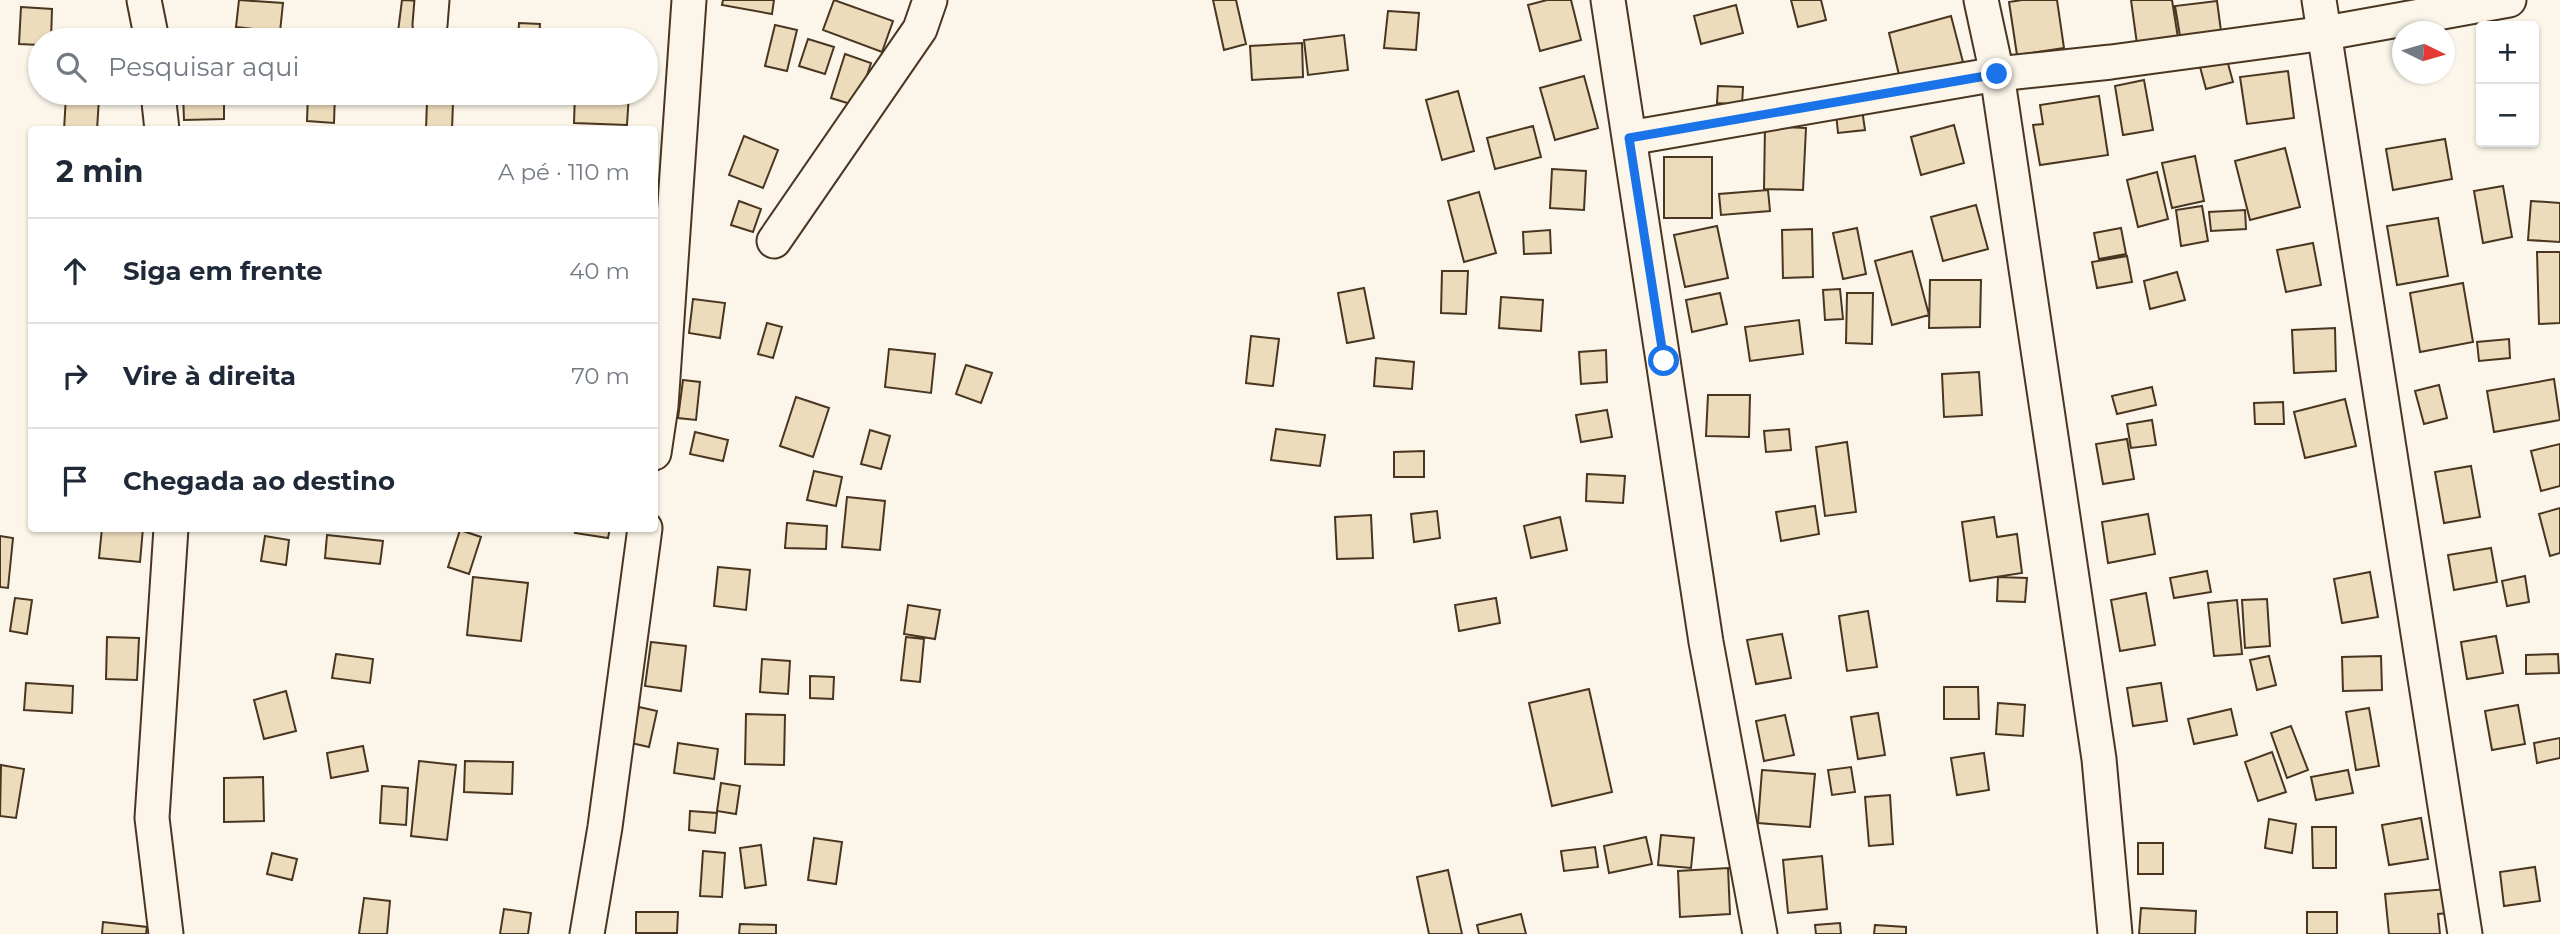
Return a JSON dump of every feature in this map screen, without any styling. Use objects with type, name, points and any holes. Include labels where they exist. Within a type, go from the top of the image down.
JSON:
[{"type":"street","points":[[144,0],[150,28]]},
{"type":"street","points":[[658,422],[690,0]]},
{"type":"street","points":[[774,241],[920,29],[930,0]]},
{"type":"street","points":[[1608,0],[1706,642],[1760,934]]},
{"type":"street","points":[[1981,0],[1997,74],[2099,759],[2115,934]]},
{"type":"street","points":[[2319,0],[2465,934]]},
{"type":"street","points":[[1629,138],[1997,74],[2111,62],[2326,33],[2509,0]]},
{"type":"street","points":[[159,105],[162,126]]},
{"type":"street","points":[[166,934],[152,818],[171,532]]},
{"type":"street","points":[[587,934],[605,827],[644,532]]},
{"type":"building","points":[[239,0],[283,3],[280,28],[236,27]]},
{"type":"building","points":[[402,0],[424,1],[420,28],[398,28]]},
{"type":"building","points":[[723,0],[774,0],[772,14],[722,5]]},
{"type":"building","points":[[834,0],[893,21],[882,52],[823,30]]},
{"type":"building","points":[[1213,0],[1236,0],[1246,44],[1224,50]]},
{"type":"building","points":[[1547,0],[1571,0],[1581,40],[1540,51],[1528,5]]},
{"type":"building","points":[[1791,0],[1821,0],[1826,20],[1798,27]]},
{"type":"building","points":[[2057,0],[2064,48],[2017,55],[2009,2]]},
{"type":"building","points":[[2131,0],[2172,0],[2178,38],[2137,44]]},
{"type":"building","points":[[2217,1],[2221,31],[2180,36],[2175,6]]},
{"type":"building","points":[[1736,5],[1743,33],[1701,44],[1694,16]]},
{"type":"building","points":[[21,7],[52,9],[51,28],[28,28],[28,44],[19,44]]},
{"type":"building","points":[[1388,11],[1419,13],[1416,50],[1384,48]]},
{"type":"building","points":[[1951,16],[1963,62],[1900,79],[1889,33]]},
{"type":"building","points":[[519,23],[540,24],[540,28],[519,28]]},
{"type":"building","points":[[775,25],[797,30],[787,71],[765,66]]},
{"type":"building","points":[[1344,35],[1348,70],[1308,75],[1304,40]]},
{"type":"building","points":[[808,39],[834,47],[825,74],[799,66]]},
{"type":"building","points":[[1302,43],[1303,77],[1252,80],[1250,46]]},
{"type":"building","points":[[845,54],[871,63],[857,106],[831,98]]},
{"type":"building","points":[[2227,60],[2233,82],[2206,89],[2200,67]]},
{"type":"building","points":[[2288,71],[2294,118],[2247,124],[2240,77]]},
{"type":"building","points":[[1584,76],[1598,128],[1555,140],[1540,88]]},
{"type":"building","points":[[2144,80],[2153,130],[2123,135],[2115,86]]},
{"type":"building","points":[[1718,86],[1743,87],[1742,105],[1717,103]]},
{"type":"building","points":[[1458,91],[1474,151],[1442,160],[1426,100]]},
{"type":"building","points":[[2099,96],[2108,155],[2040,165],[2033,125],[2043,124],[2040,105]]},
{"type":"building","points":[[65,105],[99,105],[97,126],[64,126]]},
{"type":"building","points":[[183,105],[224,105],[224,119],[184,120]]},
{"type":"building","points":[[308,105],[335,105],[334,123],[307,121]]},
{"type":"building","points":[[427,105],[453,105],[452,126],[426,126]]},
{"type":"building","points":[[575,105],[628,105],[627,125],[574,123]]},
{"type":"building","points":[[1862,109],[1865,130],[1838,133],[1836,113]]},
{"type":"building","points":[[1954,125],[1964,163],[1921,175],[1911,137]]},
{"type":"building","points":[[1533,126],[1541,157],[1495,169],[1487,138]]},
{"type":"building","points":[[1765,126],[1806,128],[1803,190],[1764,189]]},
{"type":"building","points":[[744,136],[778,150],[763,188],[729,175]]},
{"type":"building","points":[[2445,139],[2452,179],[2393,190],[2386,149]]},
{"type":"building","points":[[2285,148],[2300,207],[2250,220],[2235,161]]},
{"type":"building","points":[[2195,156],[2204,201],[2172,208],[2162,163]]},
{"type":"building","points":[[1664,157],[1712,157],[1712,218],[1664,218]]},
{"type":"building","points":[[1552,169],[1586,171],[1584,210],[1550,208]]},
{"type":"building","points":[[2157,172],[2168,219],[2138,227],[2127,180]]},
{"type":"building","points":[[2503,186],[2512,237],[2483,243],[2474,191]]},
{"type":"building","points":[[1768,190],[1770,211],[1721,215],[1719,194]]},
{"type":"building","points":[[1479,192],[1496,253],[1464,262],[1448,201]]},
{"type":"building","points":[[739,201],[761,209],[753,232],[731,225]]},
{"type":"building","points":[[2531,201],[2560,203],[2560,242],[2528,240]]},
{"type":"building","points":[[1976,205],[1988,249],[1943,261],[1931,217]]},
{"type":"building","points":[[2202,206],[2208,241],[2181,246],[2176,210]]},
{"type":"building","points":[[2245,210],[2246,229],[2211,231],[2209,212]]},
{"type":"building","points":[[2438,218],[2448,276],[2397,285],[2387,226]]},
{"type":"building","points":[[1717,226],[1728,278],[1685,287],[1674,235]]},
{"type":"building","points":[[1857,228],[1866,274],[1843,279],[1833,233]]},
{"type":"building","points":[[2121,228],[2126,254],[2099,259],[2094,233]]},
{"type":"building","points":[[1812,229],[1813,277],[1783,278],[1782,230]]},
{"type":"building","points":[[1550,230],[1551,253],[1524,254],[1523,232]]},
{"type":"building","points":[[2313,243],[2321,285],[2286,292],[2277,250]]},
{"type":"building","points":[[1912,251],[1929,315],[1892,325],[1875,261]]},
{"type":"building","points":[[2537,252],[2560,252],[2560,323],[2539,324]]},
{"type":"building","points":[[2127,256],[2132,282],[2097,288],[2092,262]]},
{"type":"building","points":[[1442,271],[1468,271],[1466,314],[1441,313]]},
{"type":"building","points":[[2177,272],[2185,300],[2150,309],[2144,281]]},
{"type":"building","points":[[1930,280],[1981,280],[1980,327],[1929,328]]},
{"type":"building","points":[[2463,283],[2473,342],[2420,352],[2410,293]]},
{"type":"building","points":[[1364,288],[1374,338],[1347,343],[1338,293]]},
{"type":"building","points":[[1840,289],[1843,319],[1825,320],[1823,290]]},
{"type":"building","points":[[1720,293],[1727,324],[1692,332],[1686,300]]},
{"type":"building","points":[[1847,293],[1873,293],[1872,344],[1846,343]]},
{"type":"building","points":[[1501,297],[1543,300],[1541,331],[1499,328]]},
{"type":"building","points":[[693,299],[725,303],[720,338],[689,333]]},
{"type":"building","points":[[1799,320],[1803,354],[1750,361],[1745,327]]},
{"type":"building","points":[[767,323],[782,327],[773,358],[758,354]]},
{"type":"building","points":[[2335,328],[2336,371],[2294,373],[2292,330]]},
{"type":"building","points":[[1251,336],[1279,339],[1273,386],[1246,383]]},
{"type":"building","points":[[2509,339],[2510,358],[2479,361],[2477,342]]},
{"type":"building","points":[[889,349],[935,354],[931,393],[885,387]]},
{"type":"building","points":[[1606,350],[1607,382],[1581,384],[1579,352]]},
{"type":"building","points":[[1376,358],[1414,362],[1412,389],[1374,386]]},
{"type":"building","points":[[966,365],[992,373],[981,403],[956,394]]},
{"type":"building","points":[[1979,372],[1982,415],[1944,417],[1942,374]]},
{"type":"building","points":[[2554,379],[2560,420],[2494,432],[2487,391]]},
{"type":"building","points":[[683,380],[700,382],[696,420],[678,418]]},
{"type":"building","points":[[2439,385],[2447,418],[2424,424],[2415,391]]},
{"type":"building","points":[[2152,387],[2156,405],[2117,414],[2112,396]]},
{"type":"building","points":[[1708,395],[1750,395],[1749,437],[1706,436]]},
{"type":"building","points":[[796,397],[829,408],[813,457],[780,446]]},
{"type":"building","points":[[2345,399],[2356,446],[2305,458],[2294,412]]},
{"type":"building","points":[[2283,402],[2284,424],[2255,424],[2254,403]]},
{"type":"building","points":[[1607,410],[1612,437],[1581,442],[1576,415]]},
{"type":"building","points":[[2152,420],[2156,445],[2131,448],[2127,424]]},
{"type":"building","points":[[1276,429],[1325,435],[1320,466],[1271,460]]},
{"type":"building","points":[[1789,429],[1791,450],[1766,452],[1764,431]]},
{"type":"building","points":[[870,430],[890,436],[881,469],[861,464]]},
{"type":"building","points":[[695,432],[728,440],[723,461],[690,454]]},
{"type":"building","points":[[2127,439],[2134,479],[2103,484],[2096,444]]},
{"type":"building","points":[[1847,442],[1856,512],[1825,516],[1816,447]]},
{"type":"building","points":[[2560,444],[2560,486],[2541,491],[2531,451]]},
{"type":"building","points":[[1424,451],[1424,477],[1394,477],[1394,452]]},
{"type":"building","points":[[2471,466],[2480,517],[2444,523],[2435,472]]},
{"type":"building","points":[[814,471],[842,477],[836,506],[807,500]]},
{"type":"building","points":[[1587,474],[1625,476],[1623,503],[1586,501]]},
{"type":"building","points":[[847,497],[885,501],[880,550],[842,547]]},
{"type":"building","points":[[1815,506],[1819,534],[1781,541],[1776,512]]},
{"type":"building","points":[[2560,508],[2560,553],[2550,556],[2539,514]]},
{"type":"building","points":[[1437,511],[1440,538],[1414,542],[1411,514]]},
{"type":"building","points":[[2148,514],[2155,554],[2108,563],[2102,522]]},
{"type":"building","points":[[1371,515],[1373,558],[1337,559],[1335,517]]},
{"type":"building","points":[[1560,517],[1567,550],[1531,558],[1524,526]]},
{"type":"building","points":[[1994,517],[1997,537],[2017,534],[2022,573],[1970,581],[1962,522]]},
{"type":"building","points":[[787,523],[827,526],[826,549],[785,548]]},
{"type":"building","points":[[102,532],[143,532],[140,562],[99,558]]},
{"type":"building","points":[[459,532],[481,537],[469,574],[448,567]]},
{"type":"building","points":[[575,532],[609,532],[608,538]]},
{"type":"building","points":[[327,535],[383,541],[380,564],[325,558]]},
{"type":"building","points":[[0,536],[13,538],[8,588],[0,587]]},
{"type":"building","points":[[265,536],[289,540],[286,565],[261,561]]},
{"type":"building","points":[[2491,548],[2497,582],[2454,590],[2448,555]]},
{"type":"building","points":[[718,567],[750,570],[746,610],[714,606]]},
{"type":"building","points":[[2207,571],[2211,592],[2174,598],[2170,578]]},
{"type":"building","points":[[2370,572],[2378,617],[2342,623],[2334,579]]},
{"type":"building","points":[[2525,576],[2529,602],[2507,606],[2502,581]]},
{"type":"building","points":[[473,577],[528,583],[521,641],[467,635]]},
{"type":"building","points":[[1998,577],[2027,578],[2025,602],[1997,601]]},
{"type":"building","points":[[2146,593],[2155,645],[2120,651],[2111,600]]},
{"type":"building","points":[[15,598],[32,600],[27,634],[10,631]]},
{"type":"building","points":[[1496,598],[1500,623],[1459,631],[1455,605]]},
{"type":"building","points":[[2267,599],[2270,646],[2245,648],[2242,600]]},
{"type":"building","points":[[2237,600],[2242,654],[2214,656],[2208,603]]},
{"type":"building","points":[[908,605],[940,610],[935,639],[904,634]]},
{"type":"building","points":[[1868,611],[1877,667],[1847,671],[1839,616]]},
{"type":"building","points":[[1782,634],[1791,678],[1756,684],[1747,640]]},
{"type":"building","points":[[2496,636],[2503,673],[2467,679],[2461,642]]},
{"type":"building","points":[[107,637],[139,638],[137,680],[106,679]]},
{"type":"building","points":[[906,637],[924,639],[920,682],[901,680]]},
{"type":"building","points":[[651,642],[686,646],[681,691],[645,686]]},
{"type":"building","points":[[336,654],[373,659],[370,683],[332,678]]},
{"type":"building","points":[[2558,654],[2559,673],[2526,674],[2526,655]]},
{"type":"building","points":[[2269,656],[2276,685],[2257,690],[2250,660]]},
{"type":"building","points":[[2381,656],[2382,690],[2343,691],[2342,657]]},
{"type":"building","points":[[762,659],[790,661],[788,694],[760,692]]},
{"type":"building","points":[[810,676],[834,677],[833,699],[810,698]]},
{"type":"building","points":[[26,683],[73,686],[72,713],[24,710]]},
{"type":"building","points":[[2161,683],[2167,721],[2133,726],[2127,688]]},
{"type":"building","points":[[1944,687],[1978,687],[1979,719],[1944,719]]},
{"type":"building","points":[[1589,689],[1612,792],[1552,806],[1529,703]]},
{"type":"building","points":[[286,691],[296,731],[264,739],[254,700]]},
{"type":"building","points":[[1998,703],[2025,705],[2023,736],[1996,734]]},
{"type":"building","points":[[2518,705],[2525,744],[2492,750],[2485,711]]},
{"type":"building","points":[[639,707],[657,711],[649,747],[631,743]]},
{"type":"building","points":[[2369,708],[2379,766],[2356,770],[2346,712]]},
{"type":"building","points":[[2231,709],[2237,735],[2194,744],[2188,719]]},
{"type":"building","points":[[1878,713],[1885,755],[1858,759],[1851,717]]},
{"type":"building","points":[[746,714],[785,715],[784,765],[745,764]]},
{"type":"building","points":[[1785,715],[1794,755],[1764,761],[1756,721]]},
{"type":"building","points":[[2291,726],[2308,770],[2287,778],[2271,733]]},
{"type":"building","points":[[2560,738],[2560,758],[2537,763],[2534,743]]},
{"type":"building","points":[[678,743],[718,749],[714,779],[674,773]]},
{"type":"building","points":[[363,746],[368,771],[331,778],[327,753]]},
{"type":"building","points":[[2272,752],[2286,792],[2258,801],[2245,762]]},
{"type":"building","points":[[1984,753],[1989,790],[1957,795],[1951,758]]},
{"type":"building","points":[[419,761],[456,765],[447,840],[411,836]]},
{"type":"building","points":[[465,761],[513,762],[512,794],[464,792]]},
{"type":"building","points":[[1,765],[24,769],[16,818],[0,816]]},
{"type":"building","points":[[1851,767],[1855,792],[1832,795],[1828,770]]},
{"type":"building","points":[[1762,770],[1815,774],[1810,827],[1758,823]]},
{"type":"building","points":[[2348,770],[2353,793],[2316,800],[2311,777]]},
{"type":"building","points":[[263,777],[264,821],[224,822],[224,778]]},
{"type":"building","points":[[721,783],[740,786],[736,814],[717,811]]},
{"type":"building","points":[[382,786],[408,788],[406,825],[380,823]]},
{"type":"building","points":[[1890,795],[1893,844],[1869,846],[1865,797]]},
{"type":"building","points":[[690,811],[717,813],[715,833],[689,830]]},
{"type":"building","points":[[2421,818],[2428,859],[2389,865],[2382,825]]},
{"type":"building","points":[[2269,819],[2296,824],[2292,853],[2265,848]]},
{"type":"building","points":[[2312,827],[2336,827],[2336,868],[2313,868]]},
{"type":"building","points":[[1661,835],[1694,838],[1691,868],[1658,865]]},
{"type":"building","points":[[1646,837],[1652,864],[1609,873],[1604,846]]},
{"type":"building","points":[[814,838],[842,842],[836,884],[808,880]]},
{"type":"building","points":[[2138,843],[2163,843],[2163,874],[2138,874]]},
{"type":"building","points":[[761,845],[766,885],[745,888],[740,848]]},
{"type":"building","points":[[1595,847],[1598,867],[1564,871],[1561,851]]},
{"type":"building","points":[[703,851],[725,853],[722,897],[700,896]]},
{"type":"building","points":[[272,853],[297,859],[292,880],[267,874]]},
{"type":"building","points":[[1822,856],[1827,909],[1788,913],[1783,860]]},
{"type":"building","points":[[2535,867],[2540,901],[2504,906],[2500,872]]},
{"type":"building","points":[[1728,868],[1730,914],[1680,917],[1678,871]]},
{"type":"building","points":[[1448,870],[1462,934],[1429,934],[1417,877]]},
{"type":"building","points":[[2448,889],[2449,913],[2438,914],[2440,934],[2389,934],[2385,894]]},
{"type":"building","points":[[364,898],[390,901],[387,934],[359,934]]},
{"type":"building","points":[[2141,908],[2196,911],[2195,934],[2139,934]]},
{"type":"building","points":[[504,909],[531,913],[528,934],[500,934]]},
{"type":"building","points":[[636,912],[678,912],[677,933],[636,933]]},
{"type":"building","points":[[2307,912],[2337,912],[2337,934],[2307,934]]},
{"type":"building","points":[[1521,914],[1526,934],[1479,934],[1477,925]]},
{"type":"building","points":[[103,922],[147,927],[146,934],[102,934]]},
{"type":"building","points":[[1840,923],[1841,934],[1816,934],[1815,925]]},
{"type":"building","points":[[740,924],[776,925],[776,934],[739,934]]},
{"type":"building","points":[[1875,925],[1906,927],[1906,934],[1874,934]]},
{"type":"route","points":[[1664,361],[1629,138],[1997,74]]}]
